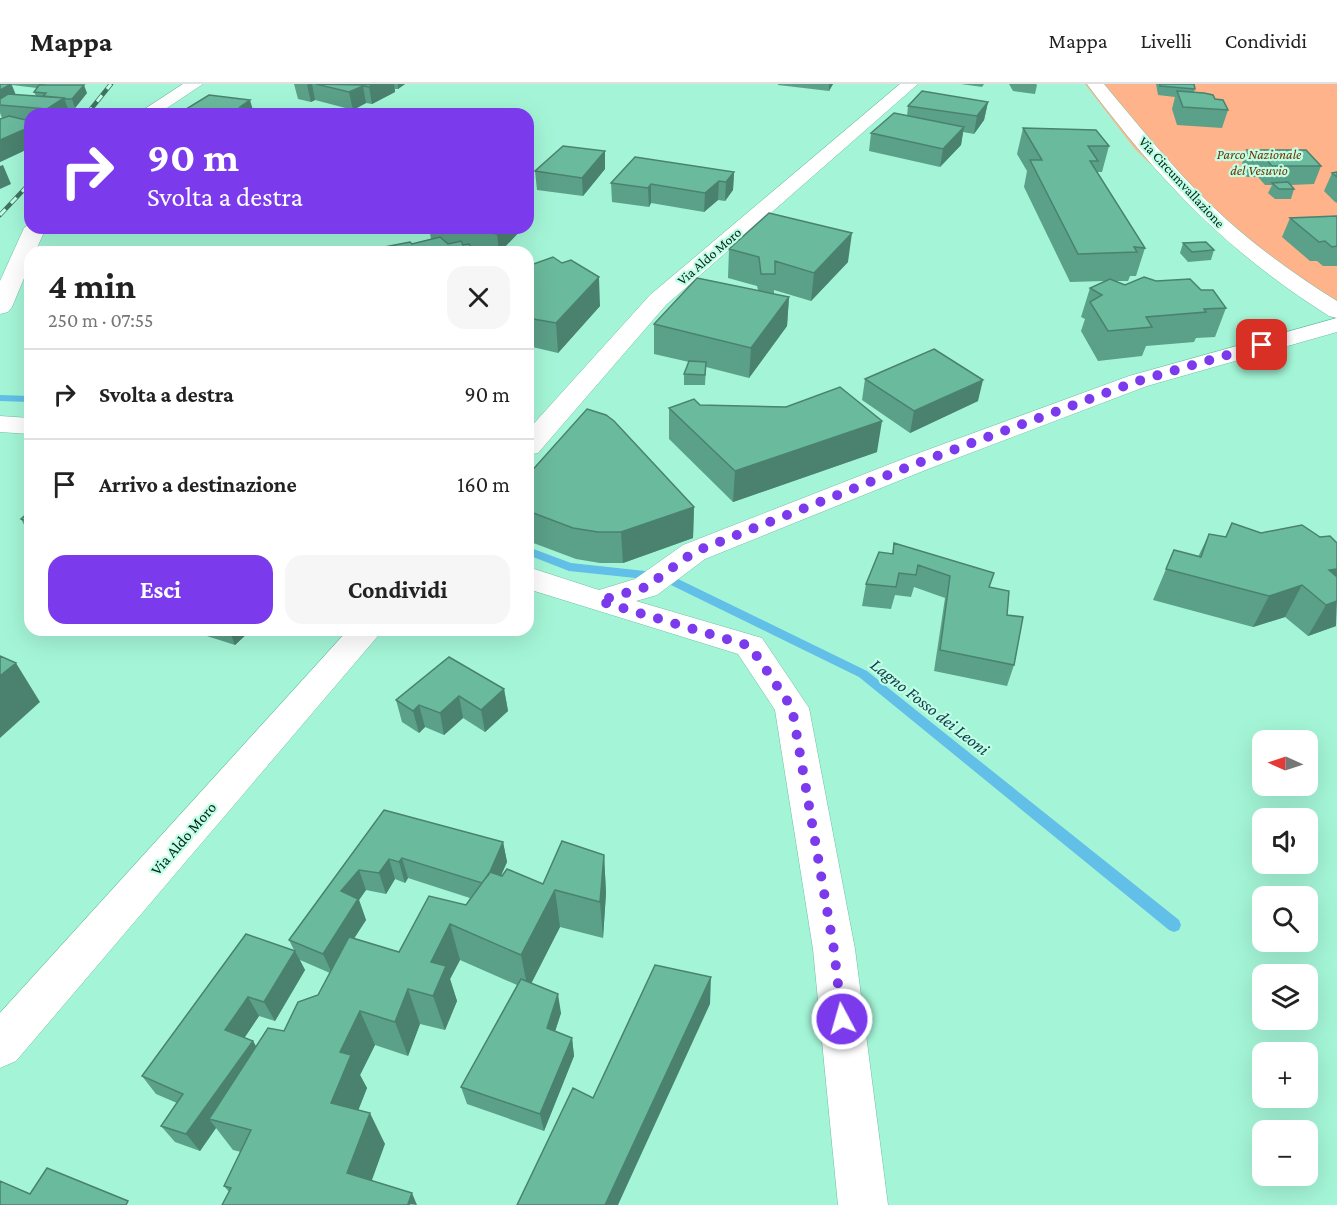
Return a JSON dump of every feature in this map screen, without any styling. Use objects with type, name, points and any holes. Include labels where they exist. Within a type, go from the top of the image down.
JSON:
[{"type":"street","points":[[156,108],[195,84]]},
{"type":"street","name":"Via Aldo Moro","points":[[534,440],[657,300],[910,84]]},
{"type":"street","name":"Via Circumvallazione","points":[[1095,84],[1202,208],[1233,237],[1334,314]]},
{"type":"street","points":[[0,307],[24,251]]},
{"type":"street","points":[[599,601],[646,587],[694,552],[918,463],[1138,381],[1334,314]]},
{"type":"street","points":[[0,424],[24,426]]},
{"type":"street","points":[[534,580],[750,646],[792,708],[834,950],[863,1205]]},
{"type":"street","name":"Via Aldo Moro","points":[[0,1046],[362,636]]},
{"type":"green space","name":"Parco Nazionale del Vesuvio","points":[[1085,84],[1337,84],[1337,321],[1236,248],[1135,149]]},
{"type":"building","points":[[0,84],[11,84],[0,90]]},
{"type":"building","points":[[316,84],[363,85],[374,84],[349,92]]},
{"type":"building","points":[[1160,84],[1194,84],[1195,89],[1160,86]]},
{"type":"building","points":[[39,85],[84,85],[72,99],[65,99],[43,96],[46,93],[34,92]]},
{"type":"building","points":[[922,91],[988,102],[977,116],[908,106]]},
{"type":"building","points":[[1177,91],[1213,95],[1215,99],[1223,100],[1228,110],[1183,107]]},
{"type":"building","points":[[8,94],[64,98],[49,108],[0,105],[0,99]]},
{"type":"building","points":[[209,95],[250,100],[240,107],[248,108],[188,108]]},
{"type":"building","points":[[894,113],[964,127],[943,149],[871,133]]},
{"type":"building","points":[[9,116],[24,120],[24,130],[0,140],[0,119]]},
{"type":"building","points":[[1023,128],[1096,130],[1109,146],[1088,146],[1098,161],[1090,161],[1145,248],[1134,247],[1137,252],[1078,254],[1030,160],[1042,160]]},
{"type":"building","points":[[563,146],[605,151],[582,178],[535,171]]},
{"type":"building","points":[[1247,150],[1306,150],[1321,166],[1272,166],[1265,158],[1254,158]]},
{"type":"building","points":[[635,157],[734,172],[726,182],[719,181],[705,193],[651,184],[648,188],[611,183]]},
{"type":"building","points":[[1288,182],[1294,189],[1279,189],[1272,183]]},
{"type":"building","points":[[769,213],[852,233],[814,273],[775,261],[775,274],[761,274],[759,257],[729,249]]},
{"type":"building","points":[[1337,216],[1337,246],[1332,247],[1325,241],[1319,242],[1290,218]]},
{"type":"building","points":[[440,237],[448,244],[461,241],[463,245],[469,244],[470,246],[389,246],[410,242],[412,244]]},
{"type":"building","points":[[1206,242],[1214,250],[1192,252],[1183,243]]},
{"type":"building","points":[[553,257],[562,263],[571,260],[599,277],[556,323],[534,319],[534,264]]},
{"type":"building","points":[[1144,277],[1156,281],[1190,279],[1201,290],[1213,290],[1226,308],[1146,317],[1152,327],[1108,331],[1090,302],[1102,295],[1090,288],[1110,279],[1125,285]]},
{"type":"building","points":[[697,278],[789,297],[751,348],[654,324]]},
{"type":"building","points":[[934,349],[983,380],[914,411],[865,379]]},
{"type":"building","points":[[689,361],[706,362],[705,375],[684,374]]},
{"type":"building","points":[[840,387],[882,421],[735,471],[669,408],[694,399],[700,405],[786,407]]},
{"type":"building","points":[[587,409],[606,415],[614,421],[694,507],[621,532],[598,532],[573,528],[534,513],[534,468]]},
{"type":"building","points":[[1232,523],[1261,533],[1302,525],[1320,537],[1330,536],[1337,543],[1337,569],[1329,570],[1337,577],[1337,601],[1326,605],[1302,585],[1269,596],[1166,569],[1174,550],[1201,557],[1209,534],[1226,537]]},
{"type":"building","points":[[894,543],[994,573],[989,587],[1009,591],[1007,615],[1023,617],[1014,665],[940,650],[950,576],[918,565],[916,575],[899,573],[896,587],[866,584],[879,552],[893,554]]},
{"type":"building","points":[[0,656],[16,663],[0,676]]},
{"type":"building","points":[[449,657],[504,689],[481,710],[459,696],[440,713],[419,705],[413,711],[396,700]]},
{"type":"building","points":[[384,810],[503,842],[489,874],[482,883],[402,858],[399,862],[389,859],[379,873],[359,870],[341,891],[358,899],[323,954],[289,940]]},
{"type":"building","points":[[562,841],[604,855],[600,902],[555,890],[521,955],[450,924],[431,962],[446,966],[433,996],[408,989],[395,1022],[360,1011],[340,1052],[351,1055],[331,1103],[370,1113],[347,1173],[412,1193],[408,1204],[410,1205],[222,1205],[231,1188],[224,1186],[251,1130],[209,1119],[268,1028],[284,1031],[298,1002],[318,995],[349,937],[399,952],[429,896],[466,905],[490,872],[502,876],[507,869],[543,884]]},
{"type":"building","points":[[246,934],[295,951],[264,1002],[248,997],[225,1030],[253,1041],[186,1134],[161,1126],[183,1094],[142,1076]]},
{"type":"building","points":[[655,965],[711,977],[605,1205],[517,1205],[573,1088],[593,1098]]},
{"type":"building","points":[[521,979],[558,994],[547,1028],[572,1038],[540,1114],[461,1087]]},
{"type":"building","points":[[47,1168],[128,1201],[126,1205],[0,1205],[0,1181],[30,1194]]},
{"type":"waterway","name":"Lagno Fosso dei Leoni","points":[[0,398],[24,399]]},
{"type":"waterway","name":"Lagno Fosso dei Leoni","points":[[534,553],[569,567],[645,575],[672,581],[863,674],[1174,925]]},
{"type":"railway","points":[[92,108],[111,84]]},
{"type":"railway","points":[[0,215],[24,189]]},
{"type":"route","points":[[842,1019],[834,950],[792,708],[750,646],[599,601],[646,587],[694,552],[918,463],[1138,381],[1262,345]]}]
